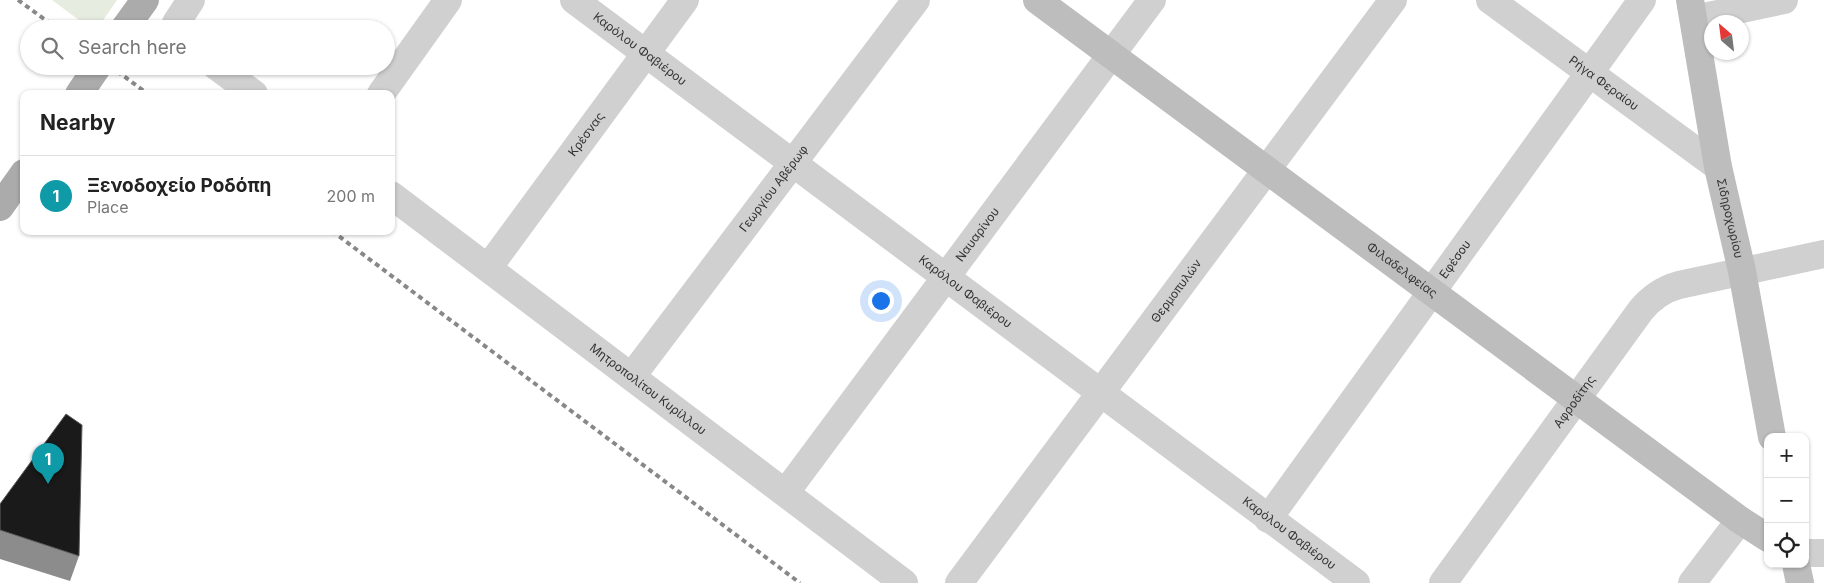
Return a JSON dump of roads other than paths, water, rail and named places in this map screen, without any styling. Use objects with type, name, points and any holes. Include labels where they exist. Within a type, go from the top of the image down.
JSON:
[{"type":"main road","points":[[130,20],[144,0]]},
{"type":"main road","points":[[82,90],[92,75]]},
{"type":"main road","points":[[0,207],[20,179]]},
{"type":"street","points":[[178,20],[191,0]]},
{"type":"street","points":[[395,74],[448,0]]},
{"type":"street","name":"Καρόλου Φαβιέρου","points":[[574,0],[1356,583]]},
{"type":"street","name":"Κρέσνας","points":[[488,268],[685,0]]},
{"type":"street","name":"Γεωργίου Αβέρωφ","points":[[632,376],[916,0]]},
{"type":"street","name":"Φιλαδελφείας","points":[[1037,0],[1740,520],[1764,535]]},
{"type":"street","name":"Ναυαρίνου","points":[[786,492],[1152,0]]},
{"type":"street","name":"Θερμοπυλών","points":[[959,583],[1393,0]]},
{"type":"street","name":"Ρήγα Φεραίου","points":[[1490,0],[1718,167]]},
{"type":"street","name":"Εφέσου","points":[[1268,519],[1642,0]]},
{"type":"street","points":[[1692,9],[1784,0]]},
{"type":"street","name":"Σιδηροχωρίου","points":[[1692,9],[1718,167],[1742,271],[1771,433]]},
{"type":"street","points":[[228,75],[249,90]]},
{"type":"street","points":[[384,90],[395,75]]},
{"type":"street","name":"Μητροπολίτου Κυρίλλου","points":[[395,198],[904,583]]},
{"type":"street","name":"Αφροδίτης","points":[[1443,583],[1641,310],[1653,298],[1670,288],[1824,254]]},
{"type":"street","points":[[1692,583],[1740,520]]},
{"type":"street","points":[[1809,552],[1824,553]]},
{"type":"street","points":[[1797,568],[1800,583]]},
{"type":"railway","points":[[18,0],[46,20]]},
{"type":"railway","points":[[122,75],[143,90]]},
{"type":"railway","points":[[337,235],[800,583]]},
{"type":"place","name":"Ξενοδοχείο Ροδόπη","points":[[48,484]]}]
